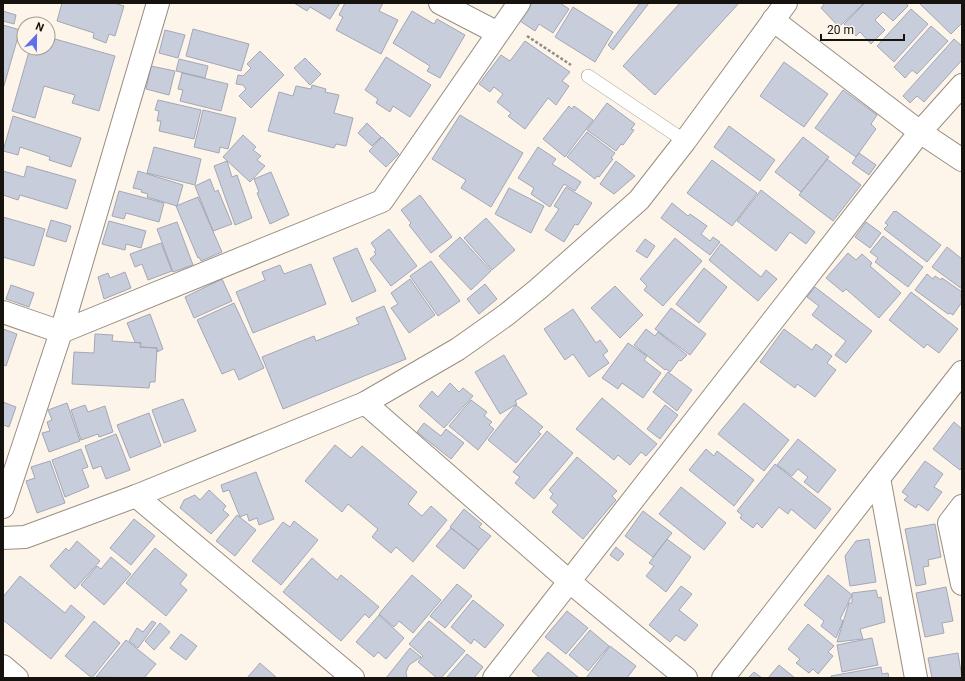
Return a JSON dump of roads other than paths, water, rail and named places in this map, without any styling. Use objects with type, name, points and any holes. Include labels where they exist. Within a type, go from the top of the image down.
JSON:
[{"type":"street","points":[[3,507],[61,332],[158,3]]},
{"type":"street","points":[[440,3],[502,27]]},
{"type":"street","points":[[3,312],[61,332],[382,201],[518,3]]},
{"type":"street","points":[[3,538],[25,537],[136,496],[365,403],[458,349],[506,315],[537,290],[639,200],[685,141],[780,11],[920,132],[962,160]]},
{"type":"street","points":[[494,678],[920,132],[962,85]]},
{"type":"street","points":[[723,678],[962,372]]},
{"type":"street","points":[[365,403],[570,582],[686,678]]},
{"type":"street","points":[[879,478],[916,678]]},
{"type":"street","points":[[136,496],[353,678]]},
{"type":"street","points":[[962,506],[949,523],[962,584]]},
{"type":"street","points":[[3,666],[17,678]]},
{"type":"lane","points":[[588,76],[685,141]]}]
